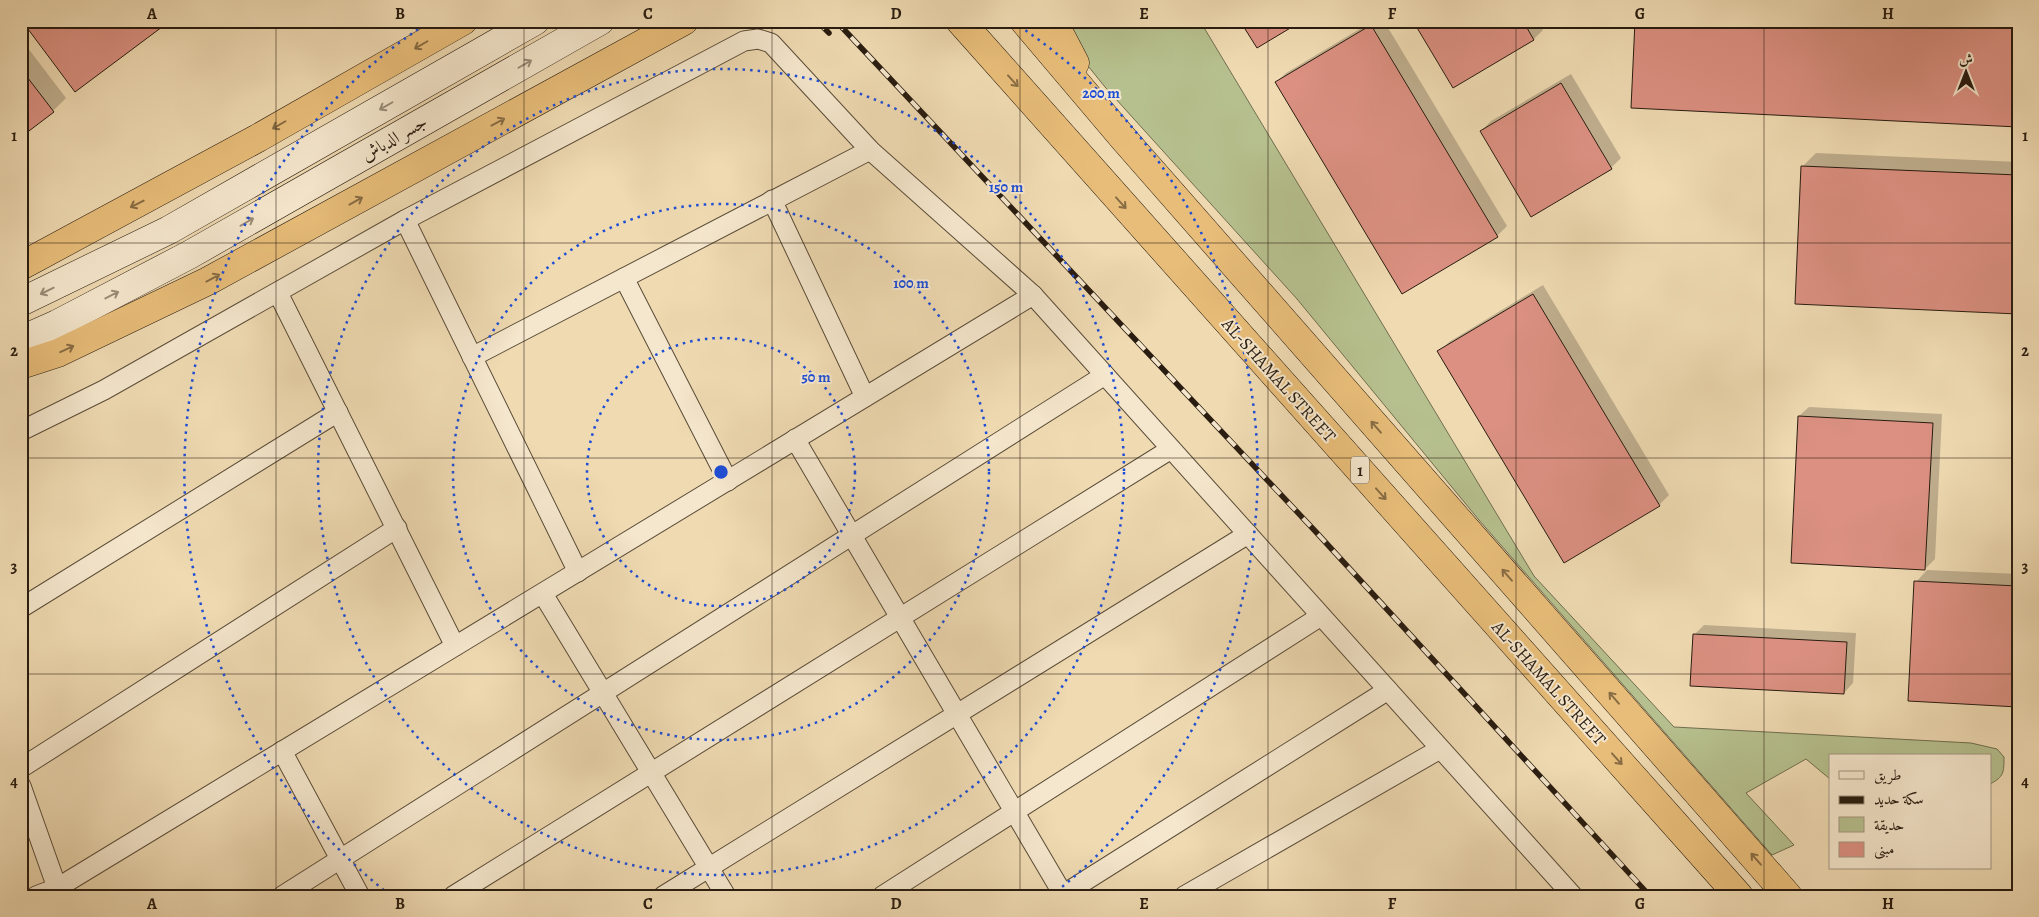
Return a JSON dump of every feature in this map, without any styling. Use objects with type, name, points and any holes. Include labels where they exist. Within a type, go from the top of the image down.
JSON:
[{"type":"highway","points":[[21,266],[201,169],[463,21]]},
{"type":"highway","points":[[21,365],[58,353],[208,281],[684,21]]},
{"type":"highway","points":[[948,21],[981,45]]},
{"type":"highway","name":"AL-SHAMAL STREET","points":[[960,21],[1738,896]]},
{"type":"highway","name":"1","points":[[1024,21],[1123,138],[1788,896]]},
{"type":"highway","points":[[1053,21],[1071,57],[1123,138]]},
{"type":"main road","name":"جسر الدباش","points":[[21,302],[169,230],[535,21]]},
{"type":"main road","name":"جسر الدباش","points":[[21,340],[57,324],[189,255],[600,21]]},
{"type":"street","points":[[21,431],[104,390],[405,220],[744,41],[758,38],[771,43],[870,150],[1033,295],[1573,896]]},
{"type":"street","points":[[472,357],[870,150]]},
{"type":"street","points":[[772,200],[865,397]]},
{"type":"street","points":[[405,220],[578,572]]},
{"type":"street","points":[[624,278],[728,480]]},
{"type":"street","points":[[278,293],[455,646]]},
{"type":"street","points":[[36,896],[59,892],[282,751],[1033,295]]},
{"type":"street","points":[[282,896],[1105,375]]},
{"type":"street","points":[[21,608],[338,412]]},
{"type":"street","points":[[795,440],[1063,895],[1388,690]]},
{"type":"street","points":[[453,896],[1171,449]]},
{"type":"street","points":[[21,768],[397,528]]},
{"type":"street","points":[[664,896],[1248,534]]},
{"type":"street","points":[[543,594],[726,896]]},
{"type":"street","points":[[882,896],[1321,616]]},
{"type":"street","points":[[1184,896],[1440,749]]},
{"type":"street","points":[[282,751],[360,896]]},
{"type":"street","points":[[21,786],[59,892]]},
{"type":"green space","points":[[1062,21],[1200,21],[1534,576],[1674,727],[1971,743],[1997,749],[2004,757],[2001,776],[1992,783],[1992,754],[1829,754],[1829,778],[1806,759],[1746,793],[1794,845],[1772,855],[1479,520],[1297,299],[1105,87],[1084,61]]},
{"type":"building","points":[[22,21],[170,21],[75,92]]},
{"type":"building","points":[[1240,21],[1302,21],[1257,48]]},
{"type":"building","points":[[1413,21],[1523,21],[1534,40],[1453,88]]},
{"type":"building","points":[[1635,21],[2018,21],[2018,127],[1631,108]]},
{"type":"building","points":[[1371,25],[1498,237],[1402,294],[1275,82]]},
{"type":"building","points":[[21,69],[54,112],[21,137]]},
{"type":"building","points":[[1561,83],[1612,169],[1531,217],[1480,131]]},
{"type":"building","points":[[1801,166],[2018,175],[2018,314],[1795,304]]},
{"type":"building","points":[[1533,294],[1660,506],[1564,563],[1437,351]]},
{"type":"building","points":[[1798,416],[1933,423],[1925,570],[1791,563]]},
{"type":"building","points":[[1914,581],[2018,586],[2018,707],[1908,701]]},
{"type":"building","points":[[1693,634],[1847,642],[1844,694],[1690,686]]},
{"type":"railway","points":[[817,21],[829,33]]},
{"type":"railway","points":[[836,21],[1316,532],[1650,896]]}]
